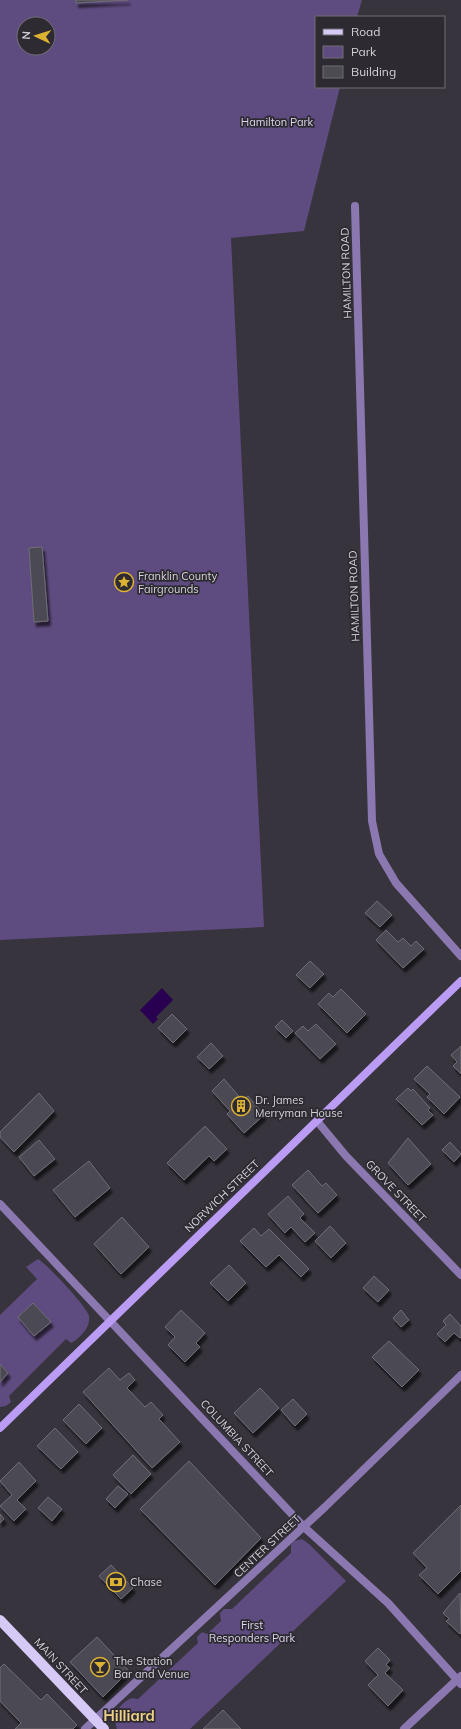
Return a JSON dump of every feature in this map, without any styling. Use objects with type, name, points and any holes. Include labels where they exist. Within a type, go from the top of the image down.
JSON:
[{"type":"main road","name":"NORWICH STREET","points":[[0,1428],[461,981]]},
{"type":"main road","name":"MAIN STREET","points":[[0,1620],[104,1729]]},
{"type":"street","name":"HAMILTON ROAD","points":[[355,206],[372,821],[379,854],[396,883],[461,956]]},
{"type":"street","name":"GROVE STREET","points":[[317,1121],[346,1156],[461,1275]]},
{"type":"street","name":"COLUMBIA STREET","points":[[0,1204],[304,1527],[388,1603],[460,1680]]},
{"type":"street","name":"CENTER STREET","points":[[84,1729],[304,1527],[461,1375]]},
{"type":"street","points":[[404,1729],[460,1680]]},
{"type":"green space","name":"Franklin County Fairgrounds","points":[[0,0],[362,0],[357,16],[315,16],[315,88],[340,88],[304,231],[231,238],[264,927],[0,940]]},
{"type":"green space","points":[[38,1259],[75,1296],[87,1311],[89,1320],[87,1328],[71,1343],[66,1339],[9,1396],[11,1402],[6,1406],[0,1407],[0,1315],[37,1279],[26,1267]]},
{"type":"green space","name":"First Responders Park","points":[[302,1539],[309,1544],[346,1581],[190,1729],[117,1729],[115,1719],[118,1710],[123,1703],[132,1698],[138,1699],[198,1643],[197,1637],[202,1632],[207,1634],[221,1621],[220,1613],[224,1609],[232,1609],[291,1553],[291,1545],[294,1541]]},
{"type":"shaded area","points":[[162,988],[173,1000],[156,1017],[158,1019],[153,1024],[140,1010]]},
{"type":"building","points":[[76,0],[128,0],[76,3]]},
{"type":"building","points":[[42,547],[48,621],[34,622],[29,548]]},
{"type":"building","points":[[377,901],[392,915],[380,927],[365,913]]},
{"type":"building","points":[[386,930],[398,942],[403,938],[411,946],[416,941],[424,949],[403,968],[376,940]]},
{"type":"building","points":[[310,961],[324,974],[310,988],[296,975]]},
{"type":"building","points":[[341,989],[366,1014],[347,1033],[318,1004],[329,993],[333,997]]},
{"type":"building","points":[[172,1014],[187,1029],[173,1043],[158,1028]]},
{"type":"building","points":[[282,1020],[293,1031],[286,1038],[275,1027]]},
{"type":"building","points":[[316,1024],[336,1044],[320,1059],[295,1033],[303,1026],[308,1031]]},
{"type":"building","points":[[211,1043],[223,1056],[209,1069],[197,1057]]},
{"type":"building","points":[[461,1046],[461,1074],[453,1066],[457,1062],[451,1055]]},
{"type":"building","points":[[427,1066],[460,1097],[444,1114],[427,1097],[430,1094],[414,1079]]},
{"type":"building","name":"Dr. James Merryman House","points":[[224,1079],[243,1101],[248,1096],[264,1115],[244,1133],[227,1114],[230,1111],[212,1091]]},
{"type":"building","points":[[408,1088],[411,1091],[413,1089],[430,1108],[428,1110],[433,1115],[422,1125],[396,1099]]},
{"type":"building","points":[[39,1093],[54,1111],[14,1152],[0,1137],[0,1132]]},
{"type":"building","points":[[205,1126],[227,1149],[214,1161],[209,1156],[184,1180],[167,1163]]},
{"type":"building","points":[[408,1138],[431,1164],[408,1185],[388,1163]]},
{"type":"building","points":[[39,1140],[55,1159],[34,1176],[19,1157]]},
{"type":"building","points":[[450,1142],[461,1154],[454,1162],[442,1150]]},
{"type":"building","points":[[89,1161],[110,1188],[75,1217],[53,1190]]},
{"type":"building","points":[[308,1170],[322,1186],[326,1183],[337,1195],[318,1213],[292,1185]]},
{"type":"building","points":[[288,1196],[304,1214],[300,1218],[315,1233],[305,1242],[291,1227],[285,1233],[268,1214]]},
{"type":"building","points":[[122,1217],[149,1247],[121,1274],[94,1244]]},
{"type":"building","points":[[330,1226],[346,1243],[331,1258],[315,1241]]},
{"type":"building","points":[[254,1228],[261,1236],[269,1229],[309,1269],[301,1277],[279,1255],[266,1267],[240,1241]]},
{"type":"building","points":[[229,1265],[246,1283],[228,1301],[210,1283]]},
{"type":"building","points":[[374,1276],[389,1290],[378,1302],[363,1288]]},
{"type":"building","points":[[33,1303],[51,1322],[34,1336],[18,1317]]},
{"type":"building","points":[[181,1310],[205,1333],[196,1343],[200,1347],[185,1362],[168,1345],[175,1337],[165,1327]]},
{"type":"building","points":[[401,1310],[409,1320],[401,1327],[393,1318]]},
{"type":"building","points":[[450,1314],[461,1326],[461,1337],[460,1338],[454,1333],[445,1342],[437,1334],[446,1325],[443,1321]]},
{"type":"building","points":[[389,1341],[419,1370],[402,1387],[372,1357]]},
{"type":"building","points":[[0,1364],[8,1373],[0,1382]]},
{"type":"building","points":[[109,1368],[120,1380],[129,1373],[135,1380],[127,1388],[145,1407],[151,1402],[163,1415],[159,1419],[180,1442],[152,1468],[83,1392]]},
{"type":"building","points":[[260,1388],[279,1408],[253,1433],[234,1413]]},
{"type":"building","points":[[293,1399],[307,1414],[295,1426],[281,1410]]},
{"type":"building","points":[[79,1404],[102,1428],[86,1444],[63,1420]]},
{"type":"building","points":[[55,1428],[78,1452],[61,1469],[37,1446]]},
{"type":"building","points":[[133,1455],[151,1474],[131,1494],[113,1475]]},
{"type":"building","points":[[189,1461],[261,1538],[215,1585],[140,1509]]},
{"type":"building","points":[[19,1462],[36,1481],[17,1500],[26,1509],[14,1521],[0,1506],[12,1495],[0,1481]]},
{"type":"building","points":[[118,1486],[128,1494],[115,1508],[106,1499]]},
{"type":"building","points":[[48,1497],[62,1509],[52,1521],[38,1508]]},
{"type":"building","points":[[461,1505],[461,1571],[438,1594],[419,1575],[427,1568],[413,1553]]},
{"type":"building","points":[[0,1514],[4,1519],[0,1523]]},
{"type":"building","name":"Chase","points":[[111,1565],[133,1588],[121,1599],[99,1576]]},
{"type":"building","points":[[460,1593],[460,1634],[446,1621],[449,1619],[443,1613]]},
{"type":"building","name":"The Station Bar and Venue","points":[[97,1637],[129,1671],[103,1697],[70,1662]]},
{"type":"building","points":[[378,1648],[390,1660],[386,1665],[390,1668],[385,1673],[403,1690],[388,1706],[368,1685],[378,1675],[365,1661]]},
{"type":"building","points":[[4,1664],[41,1700],[47,1694],[77,1725],[73,1729],[15,1729],[21,1723],[0,1701],[0,1668]]},
{"type":"building","points":[[223,1710],[241,1729],[203,1729]]},
{"type":"place","name":"Franklin County Fairgrounds","points":[[124,582]]},
{"type":"place","name":"Dr. James Merryman House","points":[[241,1106]]},
{"type":"place","name":"Chase","points":[[116,1582]]},
{"type":"place","name":"The Station Bar and Venue","points":[[100,1667]]},
{"type":"district","name":"Hilliard","points":[[129,1716]]},
{"type":"park label","name":"Hamilton Park","points":[[277,122]]}]
